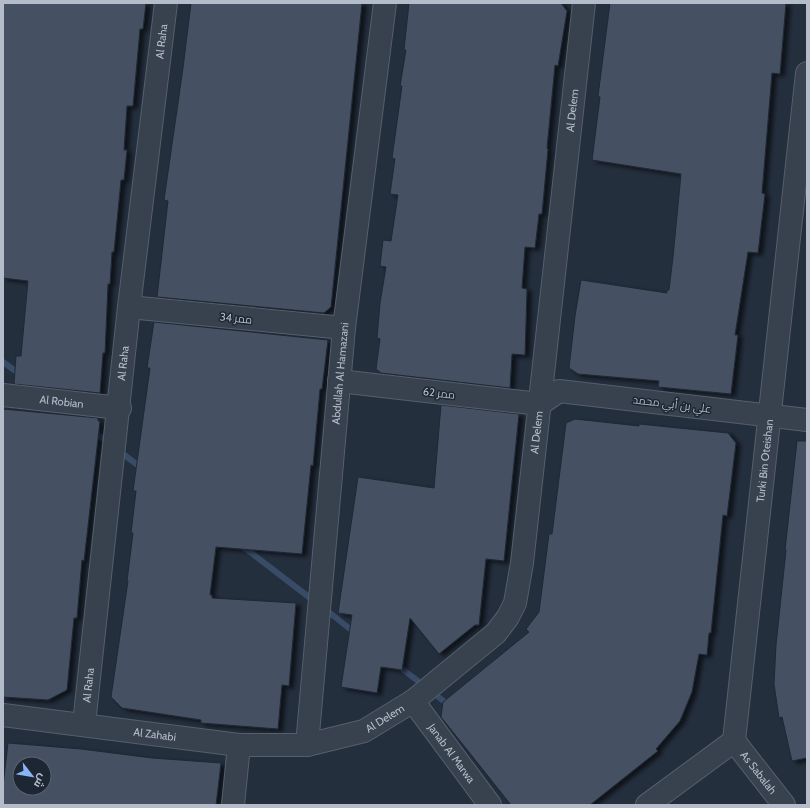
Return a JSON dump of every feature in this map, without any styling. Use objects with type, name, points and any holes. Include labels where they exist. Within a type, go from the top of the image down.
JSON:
[{"type":"street","name":"Al Raha","points":[[84,724],[130,307],[166,3]]},
{"type":"street","name":"Abdullah Al Hamazani","points":[[306,746],[344,328],[385,3]]},
{"type":"street","name":"Al Delem","points":[[306,746],[364,732],[413,701],[496,633],[515,603],[522,563],[584,3]]},
{"type":"street","name":"Turki Bin Oteishan","points":[[734,741],[771,416],[807,73]]},
{"type":"street","name":"ممر 34","points":[[130,307],[344,328]]},
{"type":"street","name":"ممر 62","points":[[339,381],[540,404]]},
{"type":"street","name":"علي بن أبي محمد","points":[[540,404],[559,391],[807,420]]},
{"type":"street","name":"Al Robian","points":[[3,396],[120,408]]},
{"type":"street","name":"Janab Al Marwa","points":[[413,701],[490,805]]},
{"type":"street","name":"Al Zahabi","points":[[3,715],[239,744],[306,746]]},
{"type":"street","points":[[646,805],[734,741]]},
{"type":"street","name":"As Sabalah","points":[[734,741],[784,805]]},
{"type":"street","points":[[233,805],[239,744]]},
{"type":"building","points":[[3,3],[146,3],[143,29],[140,29],[133,106],[127,106],[124,150],[127,150],[124,180],[121,180],[114,252],[112,252],[110,284],[108,284],[105,353],[103,353],[100,393],[14,384],[16,356],[21,356],[28,281],[3,278]]},
{"type":"building","points":[[191,3],[362,3],[331,307],[324,313],[157,297],[168,201],[164,200]]},
{"type":"building","points":[[409,3],[561,3],[567,11],[558,66],[555,65],[542,214],[539,214],[535,248],[525,247],[522,288],[527,289],[525,355],[512,354],[510,388],[381,373],[376,369],[380,339],[377,338],[380,303],[386,267],[380,266],[383,240],[391,241],[398,195],[390,194],[395,159],[392,158],[402,86],[400,86],[406,50],[404,50]]},
{"type":"building","points":[[610,3],[786,3],[780,74],[772,73],[762,193],[765,194],[758,253],[748,252],[735,335],[738,335],[731,394],[658,387],[659,381],[578,374],[569,368],[581,280],[667,293],[667,290],[669,290],[673,257],[681,174],[592,160],[600,97],[598,96]]},
{"type":"building","points":[[154,322],[328,340],[322,389],[320,389],[313,466],[311,465],[302,554],[216,547],[210,595],[212,595],[212,598],[296,603],[289,686],[282,685],[278,729],[201,723],[201,720],[122,708],[111,697],[128,581],[133,533],[131,533],[136,491],[133,491],[150,368],[147,368]]},
{"type":"building","points":[[441,405],[519,414],[504,561],[486,559],[479,625],[475,625],[439,654],[410,618],[402,670],[381,667],[377,693],[341,687],[352,615],[338,613],[358,477],[434,488]]},
{"type":"building","points":[[3,409],[98,418],[98,421],[100,421],[84,561],[82,560],[77,618],[74,618],[67,690],[48,700],[3,697]]},
{"type":"building","points":[[575,419],[728,433],[736,443],[727,516],[723,515],[711,633],[709,633],[707,655],[699,654],[692,692],[680,721],[656,749],[658,751],[590,805],[511,805],[441,717],[443,702],[529,632],[526,629],[539,612],[549,534],[552,534],[566,423]]},
{"type":"building","points":[[797,441],[807,441],[807,758],[792,761],[782,717],[779,718],[774,684],[776,645]]},
{"type":"building","points":[[8,743],[81,749],[152,758],[221,763],[216,805],[3,805],[3,786]]},
{"type":"waterway","points":[[3,362],[21,375]]},
{"type":"waterway","points":[[92,430],[110,444]]},
{"type":"waterway","points":[[119,451],[143,469]]},
{"type":"waterway","points":[[241,545],[314,601]]},
{"type":"waterway","points":[[325,609],[355,633]]},
{"type":"waterway","points":[[396,664],[450,706]]}]
